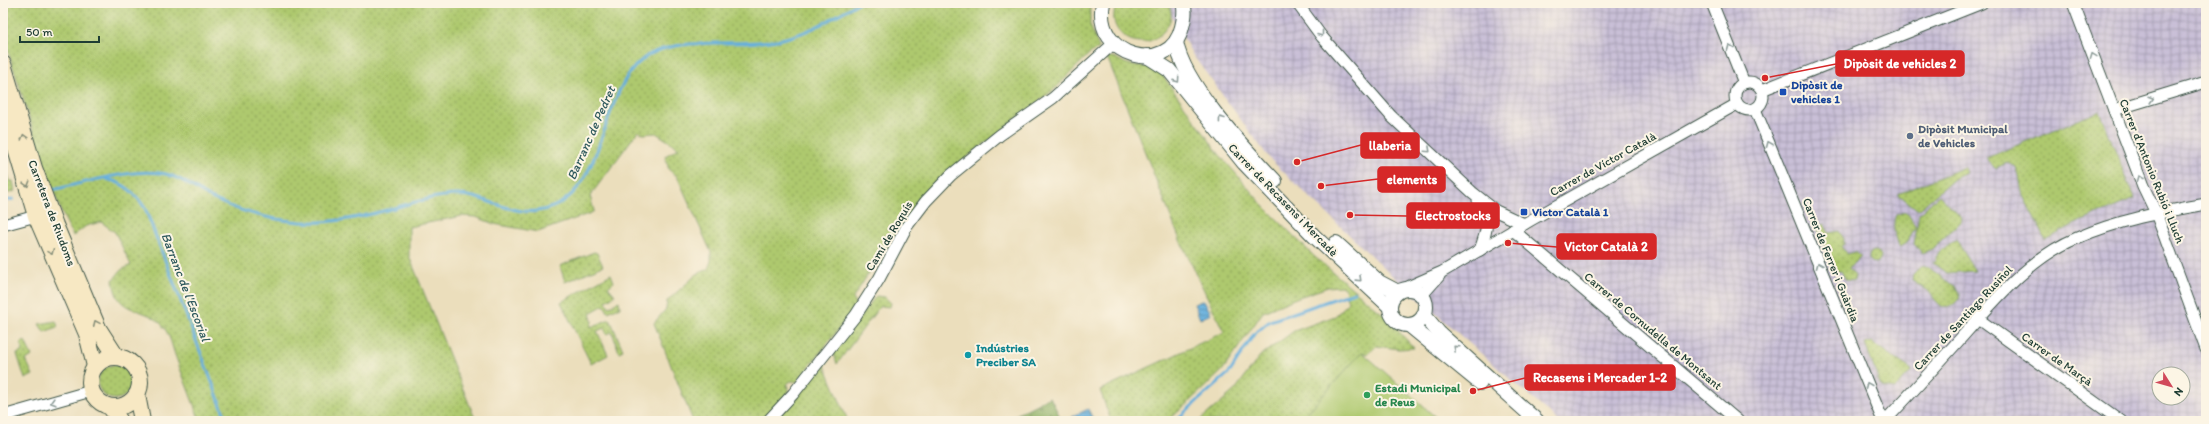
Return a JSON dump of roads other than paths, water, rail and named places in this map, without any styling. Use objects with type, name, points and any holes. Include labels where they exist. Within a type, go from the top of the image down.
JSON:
[{"type":"main road","name":"Carretera de Riudoms","points":[[3,64],[34,168],[55,226],[98,328],[116,356]]},
{"type":"main road","name":"Carretera de Riudoms","points":[[3,106],[36,216],[87,334],[95,366]]},
{"type":"main road","points":[[120,421],[110,408],[95,398],[91,391],[90,380],[95,366],[106,358],[116,356],[126,359],[139,371],[141,380],[137,395],[142,421]]},
{"type":"main road","points":[[110,408],[128,404],[137,395]]},
{"type":"street","points":[[1103,3],[1102,22],[1107,36],[1113,44],[1128,54],[1147,56],[1160,53],[1176,42],[1181,32],[1184,5]]},
{"type":"street","points":[[1297,3],[1322,37],[1391,116],[1472,192],[1496,211],[1524,224]]},
{"type":"street","points":[[1712,3],[1744,83]]},
{"type":"street","points":[[1762,90],[1982,3]]},
{"type":"street","name":"Carrer d'Antonio Rubió i Lluch","points":[[2072,3],[2156,213],[2206,349]]},
{"type":"street","name":"Carrer de Recasens i Mercadè","points":[[1176,42],[1181,61],[1189,76],[1241,145],[1316,226],[1379,282],[1399,291]]},
{"type":"street","name":"Camí de Roquís","points":[[768,421],[793,394],[856,315],[879,279],[907,226],[926,201],[951,175],[1000,135],[1053,98],[1113,44]]},
{"type":"street","name":"Carrer de Recasens i Mercadè","points":[[1147,56],[1169,70],[1244,163],[1314,236],[1390,307]]},
{"type":"street","points":[[2114,110],[2206,82]]},
{"type":"street","points":[[1744,83],[1754,83],[1762,90],[1763,100],[1755,109],[1743,109],[1737,104],[1736,92],[1744,83]]},
{"type":"street","name":"Carrer de Víctor Català","points":[[1399,291],[1442,272],[1513,230],[1737,104]]},
{"type":"street","name":"Carrer de Ferrer i Guàrdia","points":[[1755,109],[1884,421]]},
{"type":"street","points":[[1472,192],[1487,215],[1487,230],[1480,250]]},
{"type":"street","name":"Carrer de Santiago Rusiñol","points":[[1884,421],[2003,291],[2032,265],[2076,238],[2156,213],[2206,204]]},
{"type":"street","points":[[3,225],[36,216]]},
{"type":"street","name":"Carrer de Cornudella de Montsant","points":[[1513,230],[1738,421]]},
{"type":"street","name":"Carrer de Víctor Català","points":[[1422,295],[1442,272]]},
{"type":"street","points":[[1412,289],[1422,295],[1426,303],[1424,315],[1416,323],[1409,325],[1403,324],[1395,319],[1390,307],[1392,299],[1399,291],[1412,289]]},
{"type":"street","points":[[1424,315],[1439,333],[1537,421]]},
{"type":"street","name":"Carrer de Marçà","points":[[1978,319],[2121,421]]},
{"type":"street","points":[[1409,325],[1524,421]]},
{"type":"street","points":[[3,416],[91,391]]},
{"type":"water","points":[[1204,300],[1211,314],[1200,319],[1194,304]]},
{"type":"water","points":[[1088,409],[1093,419],[1087,421],[1074,421],[1072,417]]},
{"type":"waterway","name":"Barranc de Pedret","points":[[52,190],[125,174],[153,172],[178,178],[211,198],[240,210],[271,218],[291,221],[326,222],[349,219],[428,199],[455,195],[476,198],[516,210],[537,211],[560,203],[577,189],[589,168],[617,97],[628,75],[643,59],[655,52],[670,47],[704,43],[770,41],[794,36],[816,27],[858,3]]},
{"type":"waterway","name":"Barranc de l'Escorial","points":[[107,179],[119,183],[129,189],[145,208],[227,421]]},
{"type":"waterway","name":"Barranc de Pedret","points":[[3,201],[13,199]]},
{"type":"waterway","points":[[1175,421],[1230,372],[1254,334],[1270,321],[1354,292]]},
{"type":"place","name":"Dipòsit de vehicles 2","points":[[1765,78]]},
{"type":"place","name":"Dipòsit de vehicles 1","points":[[1783,92]]},
{"type":"place","name":"Dipòsit Municipal de Vehicles","points":[[1910,136]]},
{"type":"place","name":"llaberia","points":[[1297,162]]},
{"type":"place","name":"elements","points":[[1321,186]]},
{"type":"place","name":"Victor Català 1","points":[[1524,212]]},
{"type":"place","name":"Electrostocks","points":[[1350,215]]},
{"type":"place","name":"Victor Català 2","points":[[1508,243]]},
{"type":"place","name":"Indústries Preciber SA","points":[[968,355]]},
{"type":"place","name":"Recasens i Mercader 1-2","points":[[1473,391]]},
{"type":"place","name":"Estadi Municipal de Reus","points":[[1367,395]]}]
